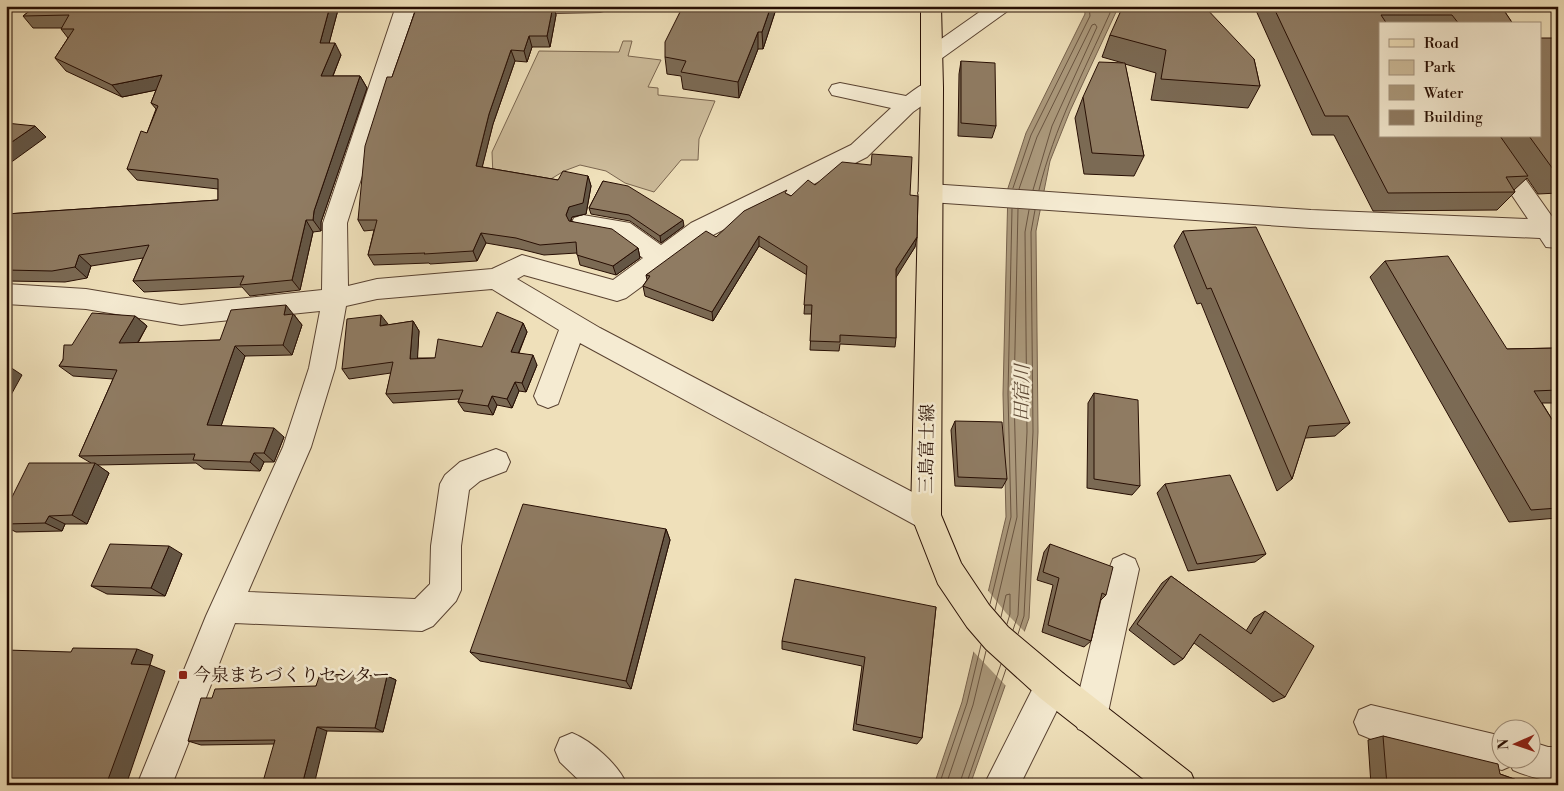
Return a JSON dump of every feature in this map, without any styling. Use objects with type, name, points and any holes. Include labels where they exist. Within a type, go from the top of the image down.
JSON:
[{"type":"main road","name":"三島富士線","points":[[931,6],[932,88],[926,516],[949,572],[978,616],[997,638],[1090,717],[1179,785]]},
{"type":"street","points":[[501,8],[600,6]]},
{"type":"street","points":[[931,56],[1002,6]]},
{"type":"street","points":[[154,785],[226,607],[297,447],[322,368],[335,299],[335,223],[412,8]]},
{"type":"street","points":[[6,294],[86,299],[180,315],[335,299],[377,289],[496,279],[522,266],[617,291],[700,230],[859,151],[910,104],[932,88]]},
{"type":"street","points":[[840,90],[910,104]]},
{"type":"street","points":[[1484,138],[1552,237]]},
{"type":"street","points":[[930,193],[1552,237]]},
{"type":"street","points":[[583,224],[621,229],[661,258]]},
{"type":"street","points":[[496,279],[573,326],[926,516]]},
{"type":"street","points":[[548,396],[573,326]]},
{"type":"street","points":[[226,607],[422,615],[445,590],[446,546],[455,484],[470,471],[496,462]]},
{"type":"street","points":[[1090,717],[1124,569]]},
{"type":"street","points":[[1001,785],[1040,676]]},
{"type":"street","points":[[1371,722],[1492,751]]},
{"type":"street","points":[[572,750],[610,785]]},
{"type":"street","points":[[1542,762],[1558,764]]},
{"type":"green space","points":[[623,41],[632,41],[628,56],[661,60],[648,87],[658,88],[658,95],[715,101],[699,139],[698,160],[681,160],[654,192],[625,183],[606,171],[580,165],[564,171],[546,182],[493,176],[492,152],[539,51],[619,52]]},
{"type":"water","name":"田宿川","points":[[1084,6],[1114,6],[1116,12],[1070,111],[1050,161],[1036,231],[1038,432],[1029,618],[970,785],[934,785],[962,702],[1006,517],[1003,394],[1008,188],[1026,133],[1085,14]]},
{"type":"pier","points":[[986,588],[1006,613],[1026,633],[1007,687],[972,650]]},
{"type":"building","points":[[36,6],[330,6],[320,43],[335,43],[321,76],[360,76],[314,211],[313,220],[306,220],[292,280],[240,285],[244,276],[133,281],[149,245],[79,255],[75,267],[52,271],[6,270],[6,214],[218,200],[218,179],[127,169],[141,131],[147,133],[158,106],[151,103],[162,75],[112,85],[55,58],[74,29],[61,29],[69,15],[23,16]]},
{"type":"building","points":[[417,6],[553,6],[547,36],[529,36],[524,51],[511,50],[489,114],[476,166],[558,180],[563,171],[588,176],[583,203],[569,207],[566,215],[569,221],[612,229],[638,248],[613,266],[577,255],[576,242],[540,245],[516,238],[481,233],[473,251],[368,255],[377,220],[358,220],[365,146],[387,77],[392,77]]},
{"type":"building","points":[[683,6],[771,6],[762,32],[758,32],[738,82],[681,72],[686,61],[665,57],[665,42]]},
{"type":"building","points":[[1123,6],[1204,6],[1254,59],[1260,86],[1161,79],[1166,50],[1110,35]]},
{"type":"building","points":[[1273,6],[1501,6],[1512,22],[1457,22],[1452,15],[1381,15],[1386,22],[1379,22],[1379,138],[1501,138],[1528,176],[1506,177],[1515,192],[1388,193],[1348,116],[1325,116]]},
{"type":"building","points":[[1542,38],[1558,38],[1558,176],[1530,138],[1542,138]]},
{"type":"building","points":[[961,61],[995,63],[996,126],[961,123]]},
{"type":"building","points":[[1099,62],[1125,63],[1144,156],[1092,153],[1083,97]]},
{"type":"building","points":[[6,123],[35,126],[6,146]]},
{"type":"building","points":[[872,154],[912,157],[910,195],[918,196],[917,237],[896,269],[896,338],[840,335],[840,342],[810,341],[812,305],[804,305],[807,266],[759,236],[712,312],[643,286],[650,276],[646,275],[706,231],[716,237],[744,211],[787,190],[785,193],[791,196],[808,180],[815,185],[842,162],[871,165]]},
{"type":"building","points":[[603,181],[628,186],[683,220],[660,236],[629,215],[589,208]]},
{"type":"building","points":[[1256,227],[1350,423],[1309,426],[1292,479],[1211,288],[1207,289],[1183,231]]},
{"type":"building","points":[[1448,256],[1507,349],[1558,348],[1558,390],[1534,391],[1558,429],[1558,508],[1531,510],[1385,261]]},
{"type":"building","points":[[286,305],[284,315],[293,314],[283,345],[235,346],[207,425],[274,428],[264,453],[254,453],[250,462],[193,460],[195,454],[79,456],[117,370],[59,366],[63,360],[64,345],[72,345],[92,313],[135,316],[119,343],[220,340],[231,310]]},
{"type":"building","points":[[497,312],[523,323],[511,352],[533,355],[522,383],[515,382],[507,399],[492,396],[488,406],[458,402],[463,390],[386,394],[393,362],[342,369],[347,319],[381,315],[380,326],[413,321],[410,359],[435,358],[438,339],[482,347]]},
{"type":"building","points":[[1094,393],[1138,400],[1140,486],[1094,479]]},
{"type":"building","points":[[955,421],[1002,422],[1007,479],[958,477]]},
{"type":"building","points":[[29,463],[95,463],[72,515],[49,516],[45,523],[6,524],[6,509]]},
{"type":"building","points":[[1230,475],[1266,554],[1197,564],[1165,484]]},
{"type":"building","points":[[523,504],[666,529],[626,681],[470,652]]},
{"type":"building","points":[[110,544],[169,546],[151,588],[91,586]]},
{"type":"building","points":[[1050,544],[1113,567],[1106,595],[1102,593],[1091,641],[1048,625],[1059,578],[1043,572]]},
{"type":"building","points":[[1171,576],[1251,634],[1265,611],[1314,646],[1285,697],[1200,634],[1183,659],[1137,624]]},
{"type":"building","points":[[795,579],[936,607],[922,738],[856,724],[865,657],[782,641]]},
{"type":"building","points":[[73,648],[137,649],[131,664],[150,665],[106,785],[6,785],[6,650],[71,652]]},
{"type":"building","points":[[320,674],[387,676],[375,728],[317,727],[302,785],[262,785],[275,740],[188,741],[201,698],[212,698],[215,689],[316,686]]},
{"type":"building","points":[[1383,736],[1492,763],[1492,768],[1499,768],[1500,774],[1531,785],[1387,785]]},
{"type":"place","name":"今泉まちづくりセンター","points":[[183,675]]}]
